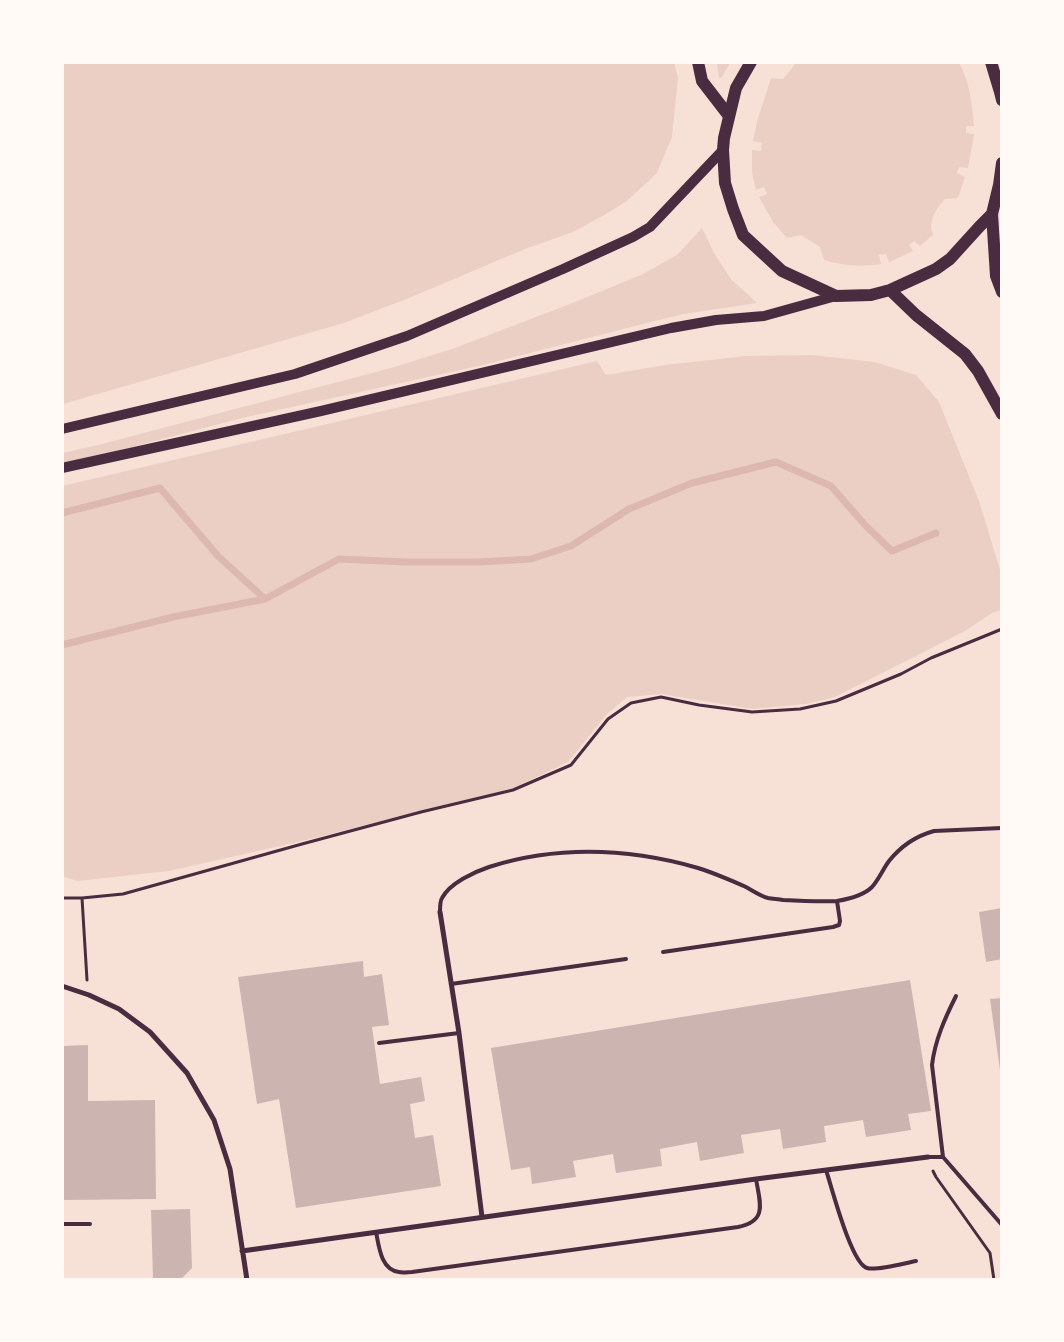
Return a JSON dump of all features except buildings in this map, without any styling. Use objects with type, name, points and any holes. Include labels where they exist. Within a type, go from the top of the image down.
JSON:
[{"type":"main road","points":[[698,62],[702,82],[729,116]]},
{"type":"main road","points":[[750,62],[736,88],[723,150],[725,184],[743,236],[782,271],[836,296]]},
{"type":"main road","points":[[991,62],[1002,100]]},
{"type":"main road","points":[[62,430],[295,374],[407,336],[563,269],[633,237],[650,227],[723,150]]},
{"type":"main road","points":[[1001,169],[992,214],[996,276],[1002,292]]},
{"type":"main road","points":[[62,468],[321,411],[670,328],[716,320],[764,316],[836,296],[871,295],[890,290],[936,270],[950,259],[992,214]]},
{"type":"main road","points":[[890,290],[916,315],[965,354],[978,371],[1002,414]]},
{"type":"street","points":[[440,912],[459,1033],[482,1217]]},
{"type":"street","points":[[62,986],[89,995],[119,1009],[150,1032],[187,1074],[214,1120],[230,1169],[247,1280]]},
{"type":"street","points":[[242,1251],[756,1179],[928,1157]]},
{"type":"lane","points":[[440,912],[441,898],[451,887],[481,870],[530,856],[592,851],[623,853],[699,869],[768,898],[836,902],[862,894],[872,887],[889,861],[914,839],[924,834],[934,831],[1002,828]]},
{"type":"lane","points":[[663,952],[833,927],[839,925],[840,921],[836,902]]},
{"type":"lane","points":[[451,984],[626,959]]},
{"type":"lane","points":[[956,996],[937,1037],[933,1051],[932,1065],[943,1157],[1002,1225]]},
{"type":"lane","points":[[380,1043],[459,1033]]},
{"type":"lane","points":[[928,1157],[943,1157]]},
{"type":"lane","points":[[826,1170],[848,1239],[859,1262],[866,1268],[876,1268],[916,1261]]},
{"type":"lane","points":[[376,1232],[380,1250],[388,1268],[398,1272],[412,1272],[738,1228],[749,1225],[756,1220],[759,1213],[760,1200],[756,1179]]},
{"type":"lane","points":[[62,1224],[90,1224]]},
{"type":"path","points":[[62,898],[123,894],[421,812],[513,790],[571,765],[608,719],[631,702],[661,697],[699,705],[752,712],[800,709],[836,701],[901,674],[931,658],[1002,629]]},
{"type":"path","points":[[82,898],[89,995]]},
{"type":"path","points":[[936,1178],[990,1253],[994,1280]]},
{"type":"shaded area","points":[[674,62],[678,78],[672,137],[657,173],[627,201],[606,214],[573,232],[525,249],[344,323],[63,404],[63,63]]},
{"type":"shaded area","points":[[717,63],[730,63],[722,77],[719,78]]},
{"type":"shaded area","points":[[796,63],[959,63],[968,86],[974,126],[966,126],[966,133],[974,134],[968,168],[959,167],[957,173],[965,177],[958,198],[945,199],[932,221],[931,230],[934,234],[920,246],[914,241],[909,245],[913,251],[889,262],[886,254],[879,255],[881,264],[859,266],[838,264],[824,260],[820,247],[801,235],[787,238],[773,222],[759,197],[767,194],[764,187],[756,190],[752,172],[752,150],[761,151],[762,143],[753,141],[757,121],[771,78],[783,79]]},
{"type":"shaded area","points":[[702,228],[714,253],[731,279],[757,303],[684,314],[483,365],[242,418],[109,453],[63,463],[62,453],[391,368],[455,348],[641,275],[677,255]]},
{"type":"shaded area","points":[[812,355],[875,362],[916,375],[939,402],[979,501],[1001,573],[1001,610],[992,613],[965,631],[835,697],[806,704],[752,709],[661,694],[627,697],[607,714],[568,762],[512,789],[298,842],[169,871],[77,881],[62,876],[62,486],[597,361],[606,375],[665,365],[746,356]]},
{"type":"waterway","points":[[62,645],[173,617],[265,599],[339,559],[405,562],[479,562],[531,559],[571,546],[629,509],[692,483],[776,462],[831,486],[865,525],[892,551],[936,533]]},
{"type":"waterway","points":[[62,513],[160,488],[218,556],[265,599]]}]
